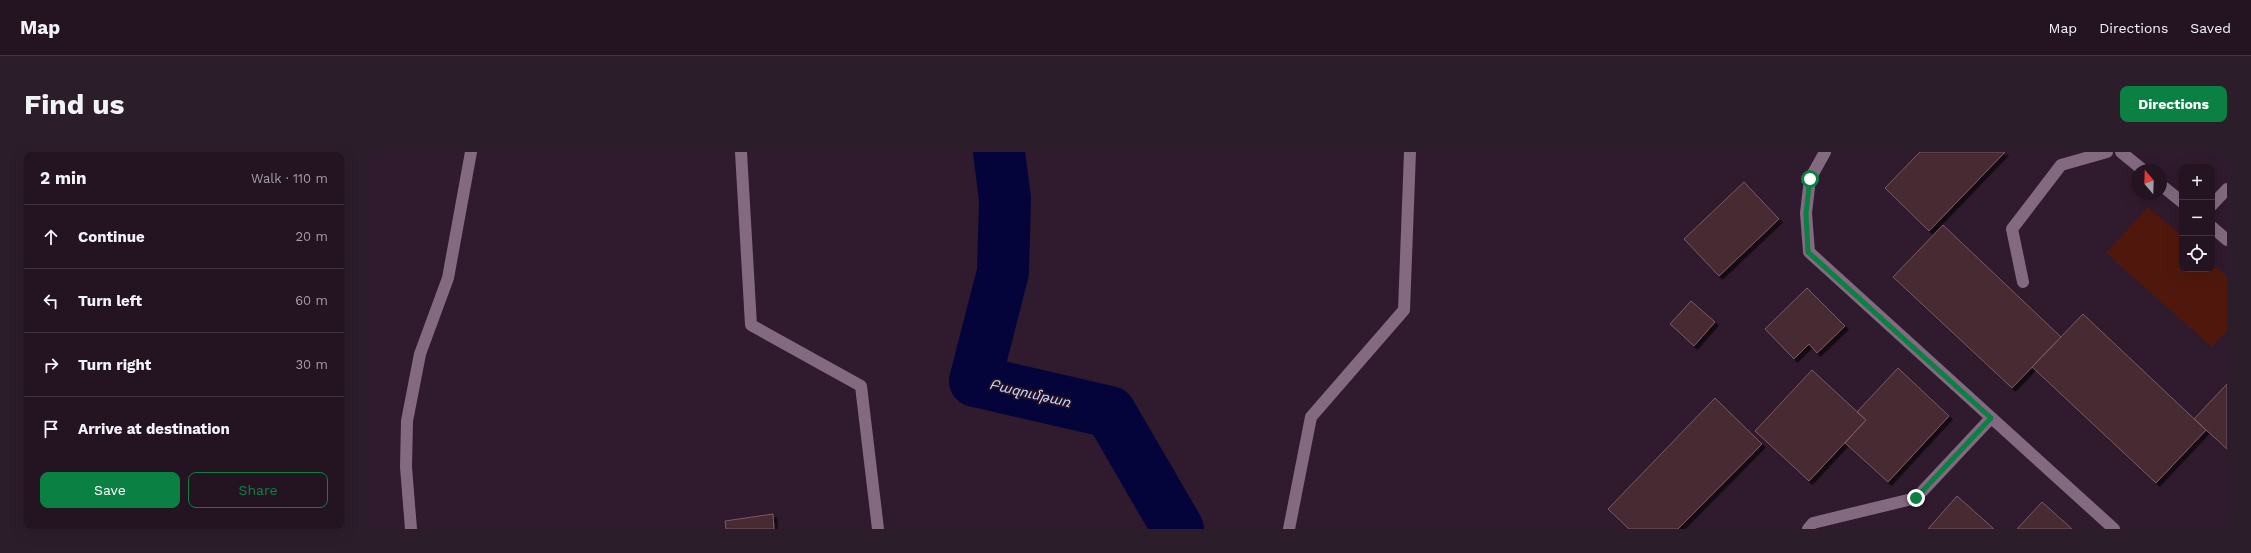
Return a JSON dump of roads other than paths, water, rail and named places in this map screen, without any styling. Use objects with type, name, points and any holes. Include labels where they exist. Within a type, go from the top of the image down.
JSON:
[{"type":"street","points":[[411,529],[406,467],[407,421],[420,354],[448,278],[471,152]]},
{"type":"street","points":[[741,152],[751,325],[861,386],[878,529]]},
{"type":"street","points":[[1289,529],[1311,416],[1404,310],[1410,152]]},
{"type":"street","points":[[1824,152],[1810,179],[1806,213],[1808,252],[2114,529]]},
{"type":"street","points":[[2023,282],[2012,229],[2060,164],[2107,152]]},
{"type":"street","points":[[2121,152],[2135,164]]},
{"type":"street","points":[[2215,202],[2227,188]]},
{"type":"street","points":[[2167,190],[2180,200]]},
{"type":"street","points":[[2215,230],[2227,240]]},
{"type":"street","points":[[1808,529],[1813,523],[1916,498],[1991,418]]},
{"type":"waterway","name":"Բազումթառ","points":[[999,152],[1005,199],[1003,272],[975,381],[1110,412],[1178,529]]}]
